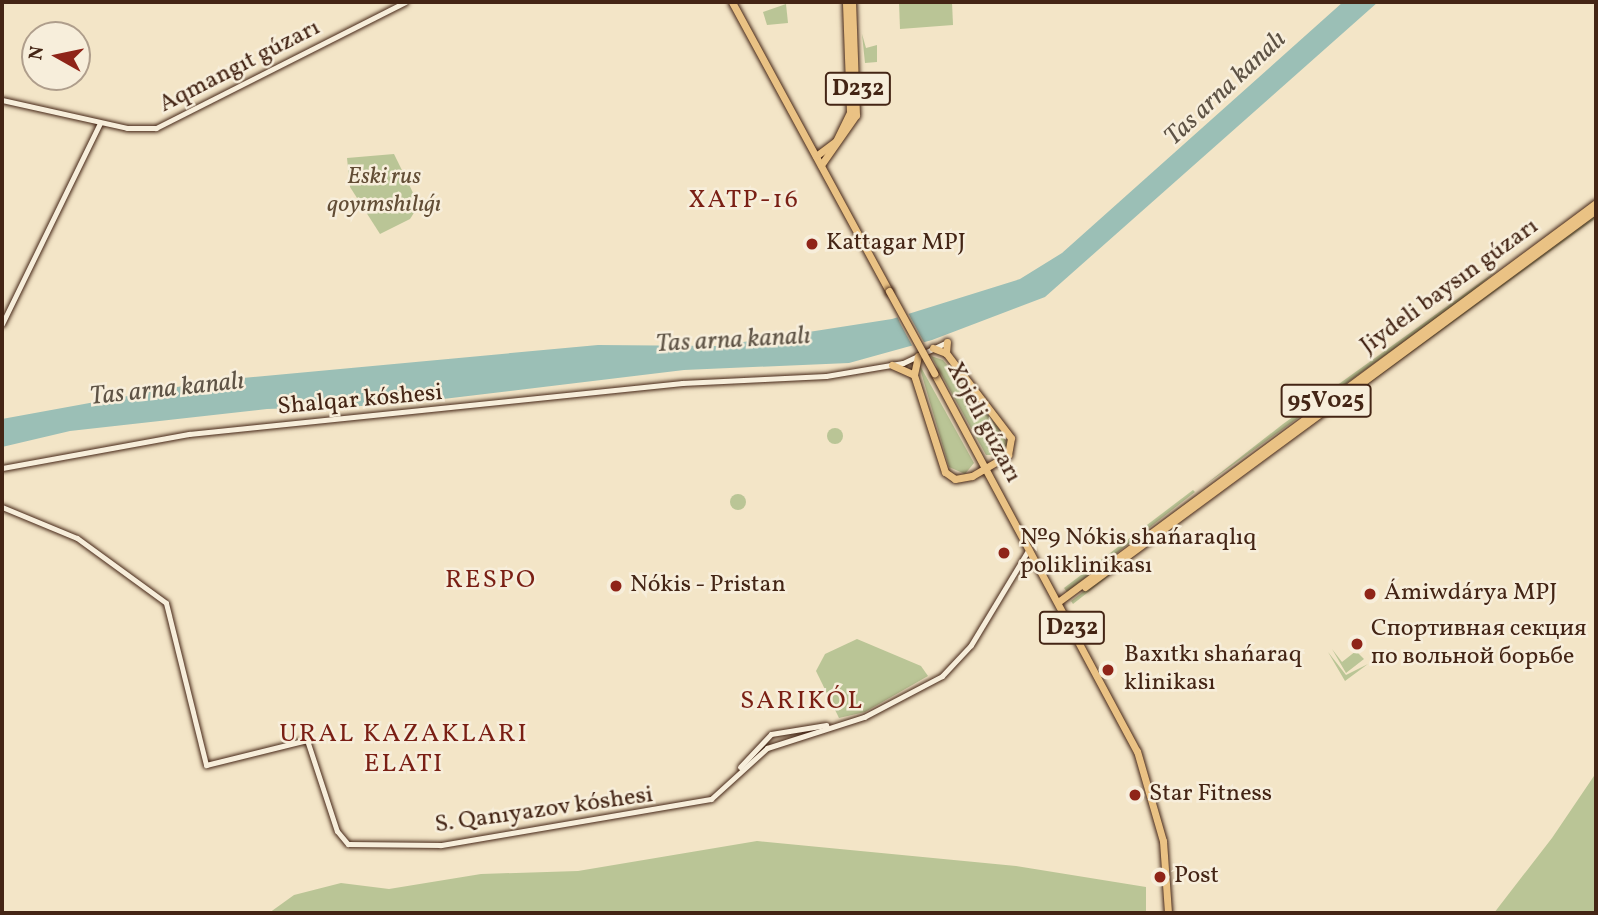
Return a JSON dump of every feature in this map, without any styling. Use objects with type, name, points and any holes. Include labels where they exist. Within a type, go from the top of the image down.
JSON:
[{"type":"main road","name":"Xojeli gúzarı","points":[[732,2],[822,155],[821,165],[1059,604],[1145,770],[1167,875],[1168,913]]},
{"type":"main road","name":"D232","points":[[822,155],[850,112],[846,2]]},
{"type":"main road","name":"D232","points":[[822,155],[856,116],[852,2]]},
{"type":"main road","name":"Jiydeli baysın gúzarı","points":[[1059,604],[1596,203]]},
{"type":"main road","name":"Jiydeli baysın gúzarı","points":[[1059,604],[1596,210]]},
{"type":"main road","points":[[946,354],[947,342]]},
{"type":"main road","points":[[918,356],[911,368],[945,472],[961,479],[1008,455],[1011,438],[946,354],[933,348]]},
{"type":"main road","points":[[892,365],[911,368]]},
{"type":"street","name":"Aqmangıt gúzarı","points":[[2,100],[142,130],[165,125],[405,2]]},
{"type":"street","points":[[2,324],[100,123]]},
{"type":"street","points":[[918,356],[947,342]]},
{"type":"street","name":"Shalqar kóshesi","points":[[2,468],[189,434],[682,383],[826,376],[892,365]]},
{"type":"street","name":"S. Qanıyazov kóshesi","points":[[2,507],[77,538],[166,603],[206,765],[305,738],[348,844],[441,845],[676,810],[711,799],[767,748],[895,703],[957,663],[1029,549]]},
{"type":"street","name":"S. Qanıyazov kóshesi","points":[[734,777],[771,734],[836,724]]},
{"type":"green space","points":[[899,2],[952,2],[953,25],[900,29]]},
{"type":"green space","points":[[786,4],[788,23],[767,25],[763,12]]},
{"type":"green space","points":[[862,34],[866,48],[877,45],[877,62],[865,63]]},
{"type":"green space","name":"Eski rus qoyımshılıǵı","points":[[394,154],[419,205],[410,219],[380,234],[350,187],[347,158]]},
{"type":"green space","points":[[1596,213],[1596,218],[1206,502]]},
{"type":"green space","points":[[1499,269],[1462,300],[1201,488],[1283,424]]},
{"type":"green space","points":[[931,356],[943,360],[1004,435],[1008,444],[999,455],[986,455]]},
{"type":"green space","points":[[918,362],[974,463],[965,474],[949,467]]},
{"type":"green space","points":[[832,428],[838,428],[843,436],[841,442],[832,444],[827,439],[827,433]]},
{"type":"green space","points":[[1193,490],[1195,492],[1067,592],[1064,588]]},
{"type":"green space","points":[[738,494],[746,502],[738,510],[730,502]]},
{"type":"green space","points":[[1201,504],[1073,604],[1071,601]]},
{"type":"green space","points":[[857,639],[921,666],[928,676],[865,712],[839,718],[816,671],[825,654]]},
{"type":"green space","points":[[1332,649],[1342,662],[1356,651],[1364,659],[1346,673]]},
{"type":"green space","points":[[1328,652],[1346,675],[1368,664],[1345,681]]},
{"type":"green space","points":[[1596,773],[1596,913],[1494,913],[1552,838]]},
{"type":"green space","points":[[757,841],[1016,866],[1146,887],[1146,913],[269,913],[294,895],[341,883],[389,889],[481,874],[578,871]]},
{"type":"water","name":"Tas arna kanalı","points":[[1343,2],[1378,2],[1045,297],[932,340],[849,363],[684,370],[393,405],[267,409],[70,431],[2,447],[2,419],[210,381],[598,345],[718,346],[892,319],[1020,279],[1062,253]]},
{"type":"pier","points":[[907,311],[926,346],[914,349],[896,314]]},
{"type":"place","name":"Kattagar MPJ","points":[[812,244]]},
{"type":"place","name":"№9 Nókis shańaraqlıq poliklinikası","points":[[1004,553]]},
{"type":"place","name":"Nókis - Pristan","points":[[616,586]]},
{"type":"place","name":"Ámiwdárya MPJ","points":[[1370,594]]},
{"type":"place","name":"Спортивная секция по вольной борьбе","points":[[1357,644]]},
{"type":"place","name":"Baxıtkı shańaraq klinikası","points":[[1108,670]]},
{"type":"place","name":"Star Fitness","points":[[1135,795]]},
{"type":"place","name":"Post","points":[[1160,877]]},
{"type":"district","name":"XATP-16","points":[[744,201]]},
{"type":"district","name":"RESPO","points":[[491,581]]},
{"type":"district","name":"SARIKÓL","points":[[802,702]]},
{"type":"district","name":"URAL KAZAKLARI ELATI","points":[[404,750]]}]
